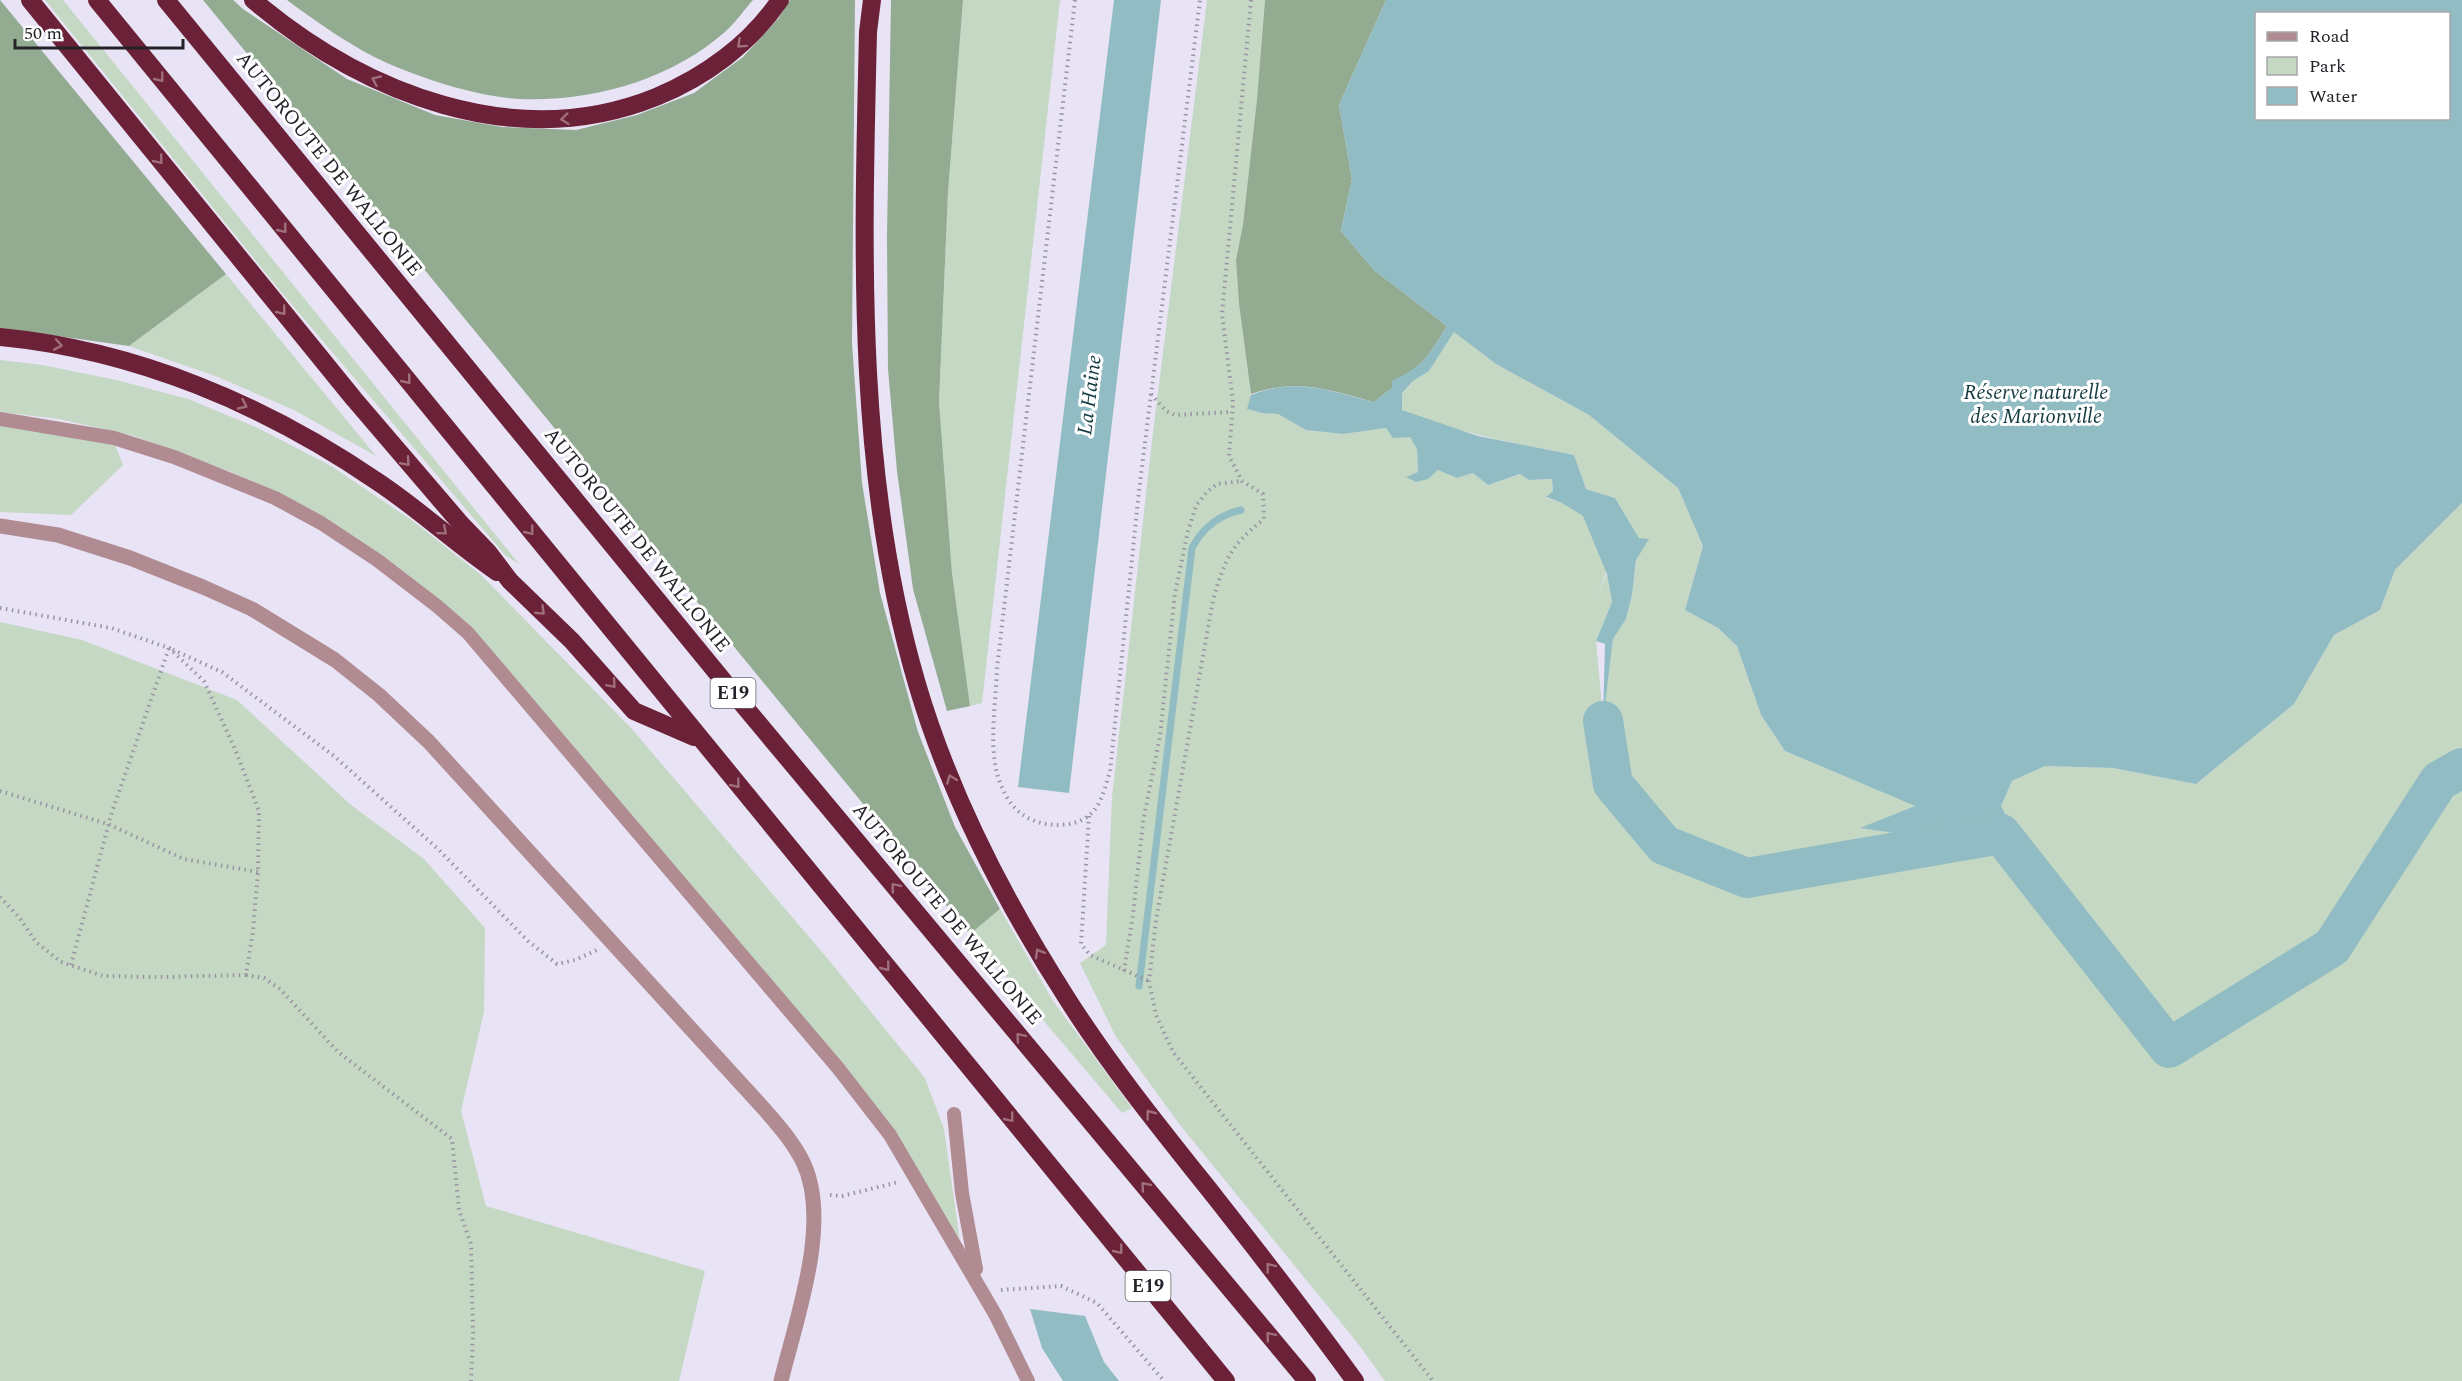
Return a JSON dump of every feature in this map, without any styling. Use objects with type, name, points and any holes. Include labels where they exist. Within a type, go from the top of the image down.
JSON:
[{"type":"highway","points":[[30,0],[406,462],[488,552],[510,581],[572,641],[634,711],[699,738]]},
{"type":"highway","name":"E19","points":[[97,0],[1226,1381]]},
{"type":"highway","name":"AUTOROUTE DE WALLONIE","points":[[166,0],[744,706],[1307,1381]]},
{"type":"highway","points":[[253,0],[301,38],[350,67],[392,88],[455,109],[499,117],[552,120],[584,117],[635,106],[691,81],[719,63],[750,37],[780,0]]},
{"type":"highway","points":[[872,0],[868,32],[865,233],[869,404],[890,564],[917,684],[930,722],[956,790],[986,856],[1025,929],[1068,999],[1107,1057],[1269,1265],[1355,1381]]},
{"type":"highway","points":[[0,337],[63,346],[149,367],[190,382],[278,422],[330,450],[379,482],[425,515],[469,553],[510,581]]},
{"type":"street","points":[[0,526],[58,535],[130,558],[193,583],[252,609],[335,660],[379,695],[429,742],[613,943],[791,1140],[804,1164],[812,1190],[814,1219],[811,1258],[781,1381]]},
{"type":"lane","points":[[0,419],[114,438],[174,458],[275,498],[340,535],[377,560],[468,633],[838,1068],[890,1135],[982,1291],[1028,1381]]},
{"type":"lane","points":[[954,1114],[971,1253],[982,1291]]},
{"type":"path","points":[[1075,0],[997,668],[994,741],[997,773],[1008,800],[1024,816],[1054,825],[1069,825],[1089,816],[1101,800],[1110,772],[1151,393],[1200,0]]},
{"type":"path","points":[[1251,0],[1222,314],[1233,402],[1229,456],[1242,481],[1263,494],[1264,519],[1240,537],[1224,562],[1213,600],[1156,920],[1149,981],[1156,1015],[1173,1052],[1433,1381]]},
{"type":"path","points":[[1151,393],[1166,411],[1175,414],[1232,412]]},
{"type":"path","points":[[1124,971],[1133,915],[1143,822],[1160,736],[1175,594],[1188,531],[1196,506],[1206,493],[1217,484],[1242,481]]},
{"type":"path","points":[[0,608],[111,628],[169,648],[222,672],[334,756],[439,850],[528,941],[557,964],[575,960],[613,943]]},
{"type":"path","points":[[71,965],[108,824],[169,648]]},
{"type":"path","points":[[169,648],[204,681],[235,749],[259,811],[258,872],[253,931],[246,975]]},
{"type":"path","points":[[0,791],[108,824],[184,859],[258,872]]},
{"type":"path","points":[[1089,816],[1081,944],[1090,955],[1149,981]]},
{"type":"path","points":[[0,897],[19,917],[36,942],[62,962],[103,976],[158,978],[246,975],[264,978],[280,989],[338,1052],[452,1139],[459,1210],[471,1244],[473,1333],[471,1381]]},
{"type":"path","points":[[812,1190],[842,1196],[908,1181],[925,1194]]},
{"type":"path","points":[[982,1291],[1061,1286],[1097,1303],[1164,1381]]},
{"type":"green space","points":[[45,0],[63,0],[519,564],[505,555],[282,293]]},
{"type":"green space","points":[[963,0],[1060,0],[982,703],[970,706],[952,573],[939,402],[948,192]]},
{"type":"green space","points":[[1207,0],[1265,0],[1257,99],[1243,224],[1236,260],[1239,304],[1251,395],[1248,409],[1278,414],[1306,430],[1343,434],[1386,428],[1410,437],[1417,449],[1418,472],[1407,477],[1428,479],[1438,470],[1457,478],[1473,473],[1488,485],[1521,474],[1529,480],[1552,479],[1553,491],[1546,498],[1562,503],[1583,516],[1589,529],[1616,547],[1596,600],[1607,574],[1612,602],[1596,641],[1603,717],[1613,639],[1626,619],[1632,595],[1639,538],[1615,498],[1586,489],[1574,455],[1487,437],[1423,418],[1402,410],[1402,393],[1413,381],[1429,371],[1454,331],[1496,364],[1589,415],[1678,488],[1703,546],[1685,610],[1718,628],[1737,646],[1761,715],[1785,751],[1915,806],[1862,828],[1954,842],[2014,831],[2001,806],[2012,781],[2045,766],[2113,768],[2196,784],[2294,704],[2334,635],[2380,610],[2395,570],[2462,503],[2462,1381],[1385,1381],[1356,1341],[1180,1125],[1116,1037],[1080,963],[1106,945],[1112,797],[1153,432]]},
{"type":"green space","points":[[226,274],[376,456],[294,410],[218,377],[129,346]]},
{"type":"green space","points":[[0,360],[42,365],[116,380],[188,399],[258,428],[331,466],[413,521],[481,575],[631,728],[827,958],[925,1078],[944,1129],[960,1242],[895,1131],[497,661],[297,503],[231,472],[134,436],[59,419],[0,412]]},
{"type":"green space","points":[[0,424],[115,445],[123,465],[71,515],[0,512]]},
{"type":"green space","points":[[0,622],[82,640],[237,700],[351,805],[424,859],[485,928],[484,1012],[461,1111],[486,1206],[705,1271],[679,1381],[0,1381]]},
{"type":"green space","points":[[1000,909],[1053,1001],[1132,1108],[1122,1113],[970,934]]},
{"type":"shaded area","points":[[0,0],[226,274],[129,346],[0,328]]},
{"type":"shaded area","points":[[203,0],[233,0],[347,79],[435,115],[502,127],[576,130],[637,115],[694,93],[743,57],[778,19],[790,0],[855,0],[852,343],[862,483],[880,593],[918,732],[955,827],[1000,909],[970,934]]},
{"type":"shaded area","points":[[287,0],[753,0],[730,27],[704,48],[656,75],[602,92],[574,97],[519,99],[452,86],[387,63],[348,42]]},
{"type":"shaded area","points":[[891,0],[963,0],[948,192],[939,402],[952,573],[970,706],[947,711],[913,589],[897,471],[888,369],[887,236]]},
{"type":"shaded area","points":[[1265,0],[1386,0],[1339,105],[1352,179],[1341,231],[1374,270],[1447,326],[1425,359],[1393,381],[1392,388],[1374,402],[1328,390],[1299,386],[1268,389],[1251,394],[1239,304],[1236,260],[1243,224],[1257,99]]},
{"type":"water","name":"La Haine","points":[[1114,0],[1161,0],[1069,793],[1018,787]]},
{"type":"water","name":"Réserve naturelle des Marionville","points":[[1386,0],[2462,0],[2462,503],[2395,570],[2380,610],[2334,635],[2294,704],[2196,784],[2113,768],[2045,766],[2012,781],[2001,806],[2014,831],[1956,842],[1860,828],[1915,806],[1785,751],[1761,715],[1737,646],[1718,628],[1685,610],[1703,546],[1678,488],[1589,415],[1496,364],[1454,332],[1429,371],[1413,381],[1402,393],[1402,410],[1478,436],[1574,455],[1586,489],[1615,498],[1639,538],[1649,539],[1636,560],[1632,595],[1626,619],[1613,639],[1603,721],[1605,644],[1596,641],[1612,602],[1607,574],[1583,516],[1562,503],[1546,497],[1553,491],[1552,479],[1529,480],[1520,474],[1488,485],[1473,473],[1457,478],[1438,470],[1428,479],[1416,482],[1406,477],[1418,472],[1417,449],[1410,437],[1393,438],[1386,428],[1343,434],[1306,430],[1278,414],[1247,409],[1251,395],[1299,386],[1328,390],[1374,402],[1392,388],[1392,381],[1412,370],[1425,359],[1447,326],[1374,270],[1341,231],[1352,179],[1339,105]]},
{"type":"water","points":[[1030,1309],[1085,1316],[1104,1362],[1119,1381],[1063,1381],[1042,1348]]},
{"type":"waterway","points":[[1139,986],[1192,548],[1212,523],[1241,510]]},
{"type":"waterway","points":[[1603,721],[1613,784],[1664,845],[1747,878],[2001,834],[2169,1048],[2332,947],[2439,781],[2462,768]]}]
